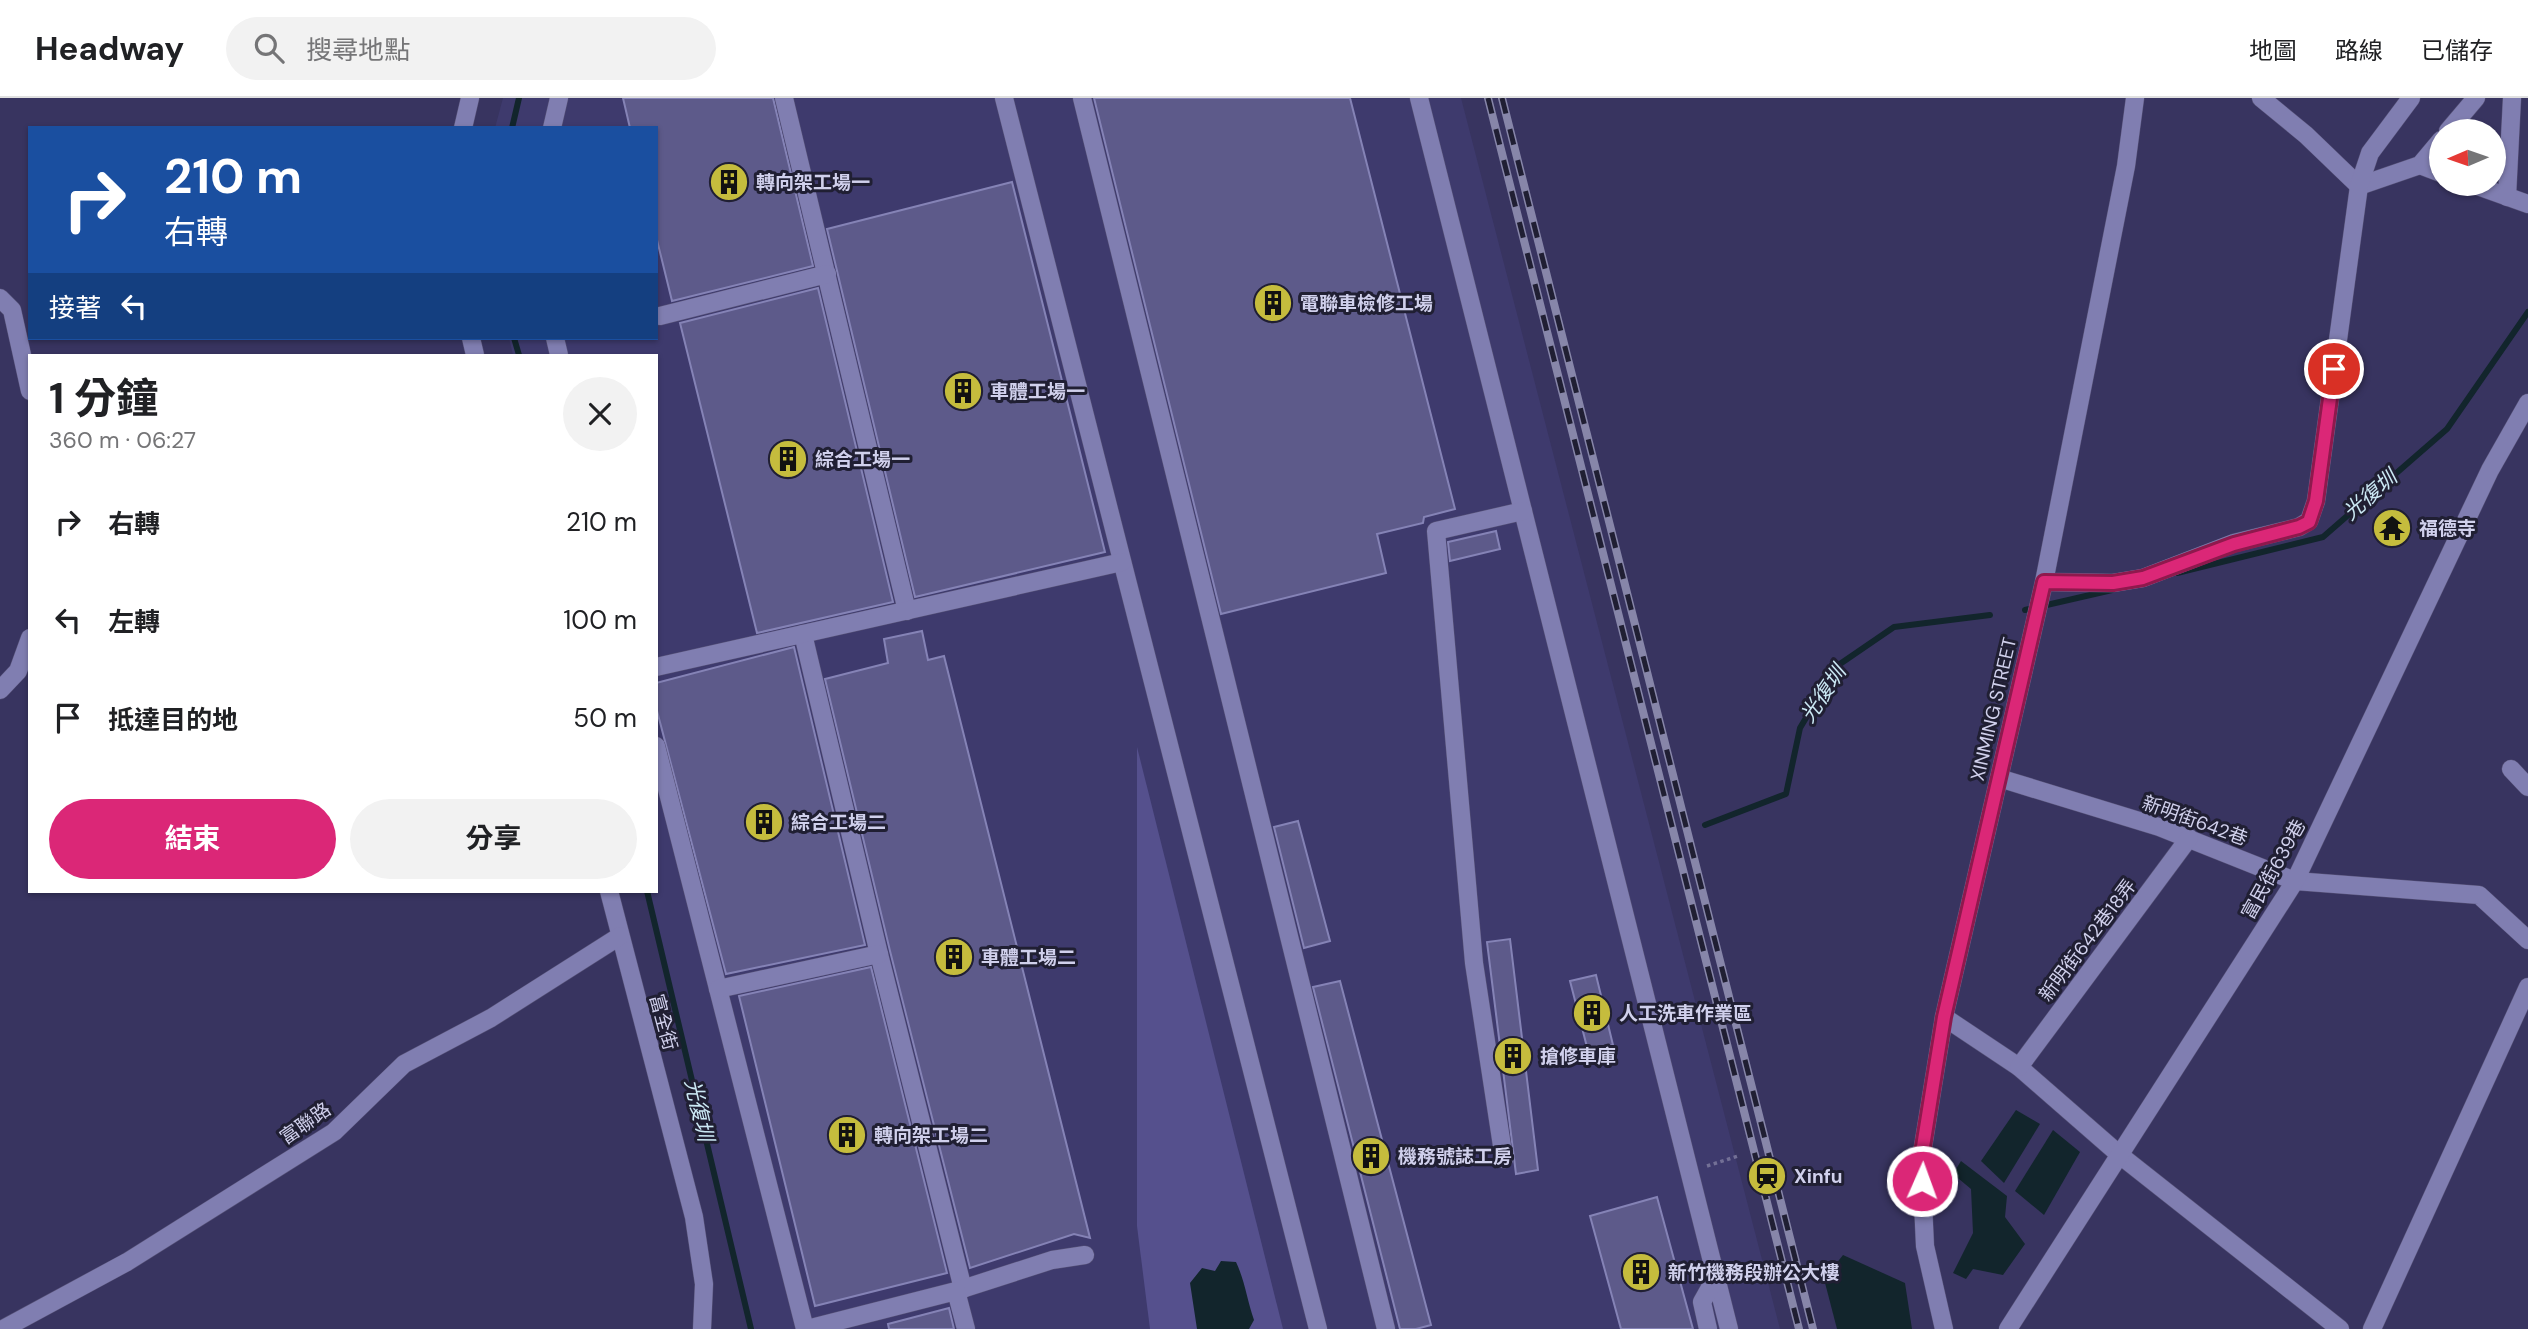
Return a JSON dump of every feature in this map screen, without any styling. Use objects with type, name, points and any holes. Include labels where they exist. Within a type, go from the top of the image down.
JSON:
[{"type":"street","points":[[463,126],[470,98]]},
{"type":"street","points":[[552,126],[559,98]]},
{"type":"street","points":[[785,98],[907,611]]},
{"type":"street","points":[[1004,98],[1318,1329]]},
{"type":"street","points":[[1082,98],[1386,1329]]},
{"type":"street","points":[[1419,98],[1729,1329]]},
{"type":"street","name":"XINMING STREET","points":[[1944,1329],[1925,1247],[1921,1159],[1944,1017],[2044,582],[2126,166],[2135,98]]},
{"type":"street","points":[[2261,98],[2306,135],[2359,186]]},
{"type":"street","points":[[2044,582],[2113,583],[2143,578],[2234,544],[2309,522],[2316,501],[2359,186],[2370,153],[2411,98]]},
{"type":"street","points":[[2458,119],[2476,98]]},
{"type":"street","points":[[2512,98],[2507,197],[2528,204]]},
{"type":"street","points":[[2359,186],[2420,165],[2429,154]]},
{"type":"street","points":[[2420,165],[2429,168]]},
{"type":"street","points":[[660,316],[827,274]]},
{"type":"street","points":[[0,298],[12,310],[28,381]]},
{"type":"street","name":"富民街639巷","points":[[2008,1329],[2295,881],[2490,470],[2528,403]]},
{"type":"street","points":[[1504,1158],[1474,963],[1436,531],[1523,512]]},
{"type":"street","points":[[658,667],[1122,562]]},
{"type":"street","points":[[803,634],[960,1290],[966,1329]]},
{"type":"street","points":[[0,690],[18,671],[28,644]]},
{"type":"street","points":[[658,754],[806,1329],[960,1290],[1052,1260],[1085,1255]]},
{"type":"street","points":[[2511,769],[2528,787]]},
{"type":"street","name":"新明街642巷","points":[[1999,778],[2189,838],[2295,881],[2479,895],[2528,940]]},
{"type":"street","name":"新明街642巷18弄","points":[[2019,1068],[2189,838]]},
{"type":"street","name":"富全街","points":[[609,893],[694,1217],[704,1284],[702,1329]]},
{"type":"street","name":"富聯路","points":[[3,1329],[127,1262],[334,1132],[404,1064],[491,1018],[620,936]]},
{"type":"street","points":[[718,989],[879,954]]},
{"type":"street","points":[[2372,1329],[2528,988]]},
{"type":"street","points":[[1944,1017],[2019,1068],[2121,1156],[2340,1329]]},
{"type":"street","points":[[1708,1329],[1702,1301],[1716,1277]]},
{"type":"path","points":[[1689,1171],[1738,1156]]},
{"type":"shaded area","points":[[503,98],[1461,98],[1780,1329],[749,1329],[647,893],[658,893],[658,354],[513,354],[509,340],[658,340],[658,126],[496,126]]},
{"type":"shaded area","points":[[1137,747],[1283,1329],[1150,1329],[1137,1226]]},
{"type":"water","points":[[2016,1110],[2040,1124],[2004,1183],[1981,1161]]},
{"type":"water","points":[[2053,1130],[2080,1152],[2044,1215],[2015,1191]]},
{"type":"water","points":[[1961,1161],[2007,1196],[2005,1217],[2025,1244],[2003,1275],[1973,1269],[1966,1279],[1953,1273],[1973,1233],[1971,1189],[1953,1174]]},
{"type":"water","points":[[1843,1255],[1905,1283],[1912,1329],[1837,1329],[1824,1279]]},
{"type":"water","points":[[1221,1261],[1236,1262],[1239,1269],[1254,1320],[1249,1329],[1197,1329],[1190,1283],[1202,1268],[1215,1271]]},
{"type":"building","name":"轉向架工場一","points":[[623,98],[773,98],[813,266],[672,301],[658,244],[658,126],[630,126]]},
{"type":"building","name":"電聯車檢修工場","points":[[1094,98],[1350,98],[1455,509],[1424,517],[1423,523],[1377,534],[1386,573],[1221,614]]},
{"type":"building","name":"車體工場一","points":[[1012,182],[1105,552],[915,597],[827,229]]},
{"type":"building","name":"綜合工場一","points":[[818,288],[893,602],[757,633],[680,323]]},
{"type":"building","name":"福德寺","points":[[2392,516],[2404,526],[2393,541],[2380,531]]},
{"type":"building","points":[[1496,531],[1500,549],[1450,561],[1448,542]]},
{"type":"building","name":"車體工場二","points":[[922,631],[928,660],[944,656],[1090,1238],[1074,1234],[970,1268],[825,679],[888,663],[884,639]]},
{"type":"building","name":"綜合工場二","points":[[794,647],[865,945],[726,974],[658,715],[658,682]]},
{"type":"building","points":[[1298,821],[1330,941],[1304,948],[1274,827]]},
{"type":"building","name":"搶修車庫","points":[[1510,939],[1538,1170],[1516,1174],[1487,942]]},
{"type":"building","name":"轉向架工場二","points":[[871,967],[947,1273],[815,1306],[739,996]]},
{"type":"building","name":"人工洗車作業區","points":[[1596,975],[1613,1045],[1588,1051],[1570,981]]},
{"type":"building","name":"機務號誌工房","points":[[1340,981],[1431,1325],[1416,1329],[1400,1329],[1313,987]]},
{"type":"building","name":"新竹機務段辦公大樓","points":[[1657,1197],[1693,1329],[1621,1329],[1590,1216]]},
{"type":"building","points":[[949,1308],[954,1329],[889,1329],[888,1324]]},
{"type":"waterway","name":"光復圳","points":[[512,126],[519,98]]},
{"type":"waterway","name":"光復圳","points":[[2177,573],[2323,537],[2447,429],[2528,312]]},
{"type":"waterway","name":"光復圳","points":[[515,340],[519,354]]},
{"type":"waterway","name":"光復圳","points":[[2025,610],[2112,590]]},
{"type":"waterway","name":"光復圳","points":[[1705,825],[1786,794],[1800,728],[1837,666],[1894,627],[1990,615]]},
{"type":"waterway","name":"光復圳","points":[[647,893],[751,1329]]},
{"type":"railway","points":[[1488,98],[1799,1329]]},
{"type":"railway","points":[[1502,98],[1813,1329]]},
{"type":"place","name":"轉向架工場一","points":[[729,182]]},
{"type":"place","name":"電聯車檢修工場","points":[[1273,303]]},
{"type":"place","name":"車體工場一","points":[[963,391]]},
{"type":"place","name":"綜合工場一","points":[[788,459]]},
{"type":"place","name":"福德寺","points":[[2392,528]]},
{"type":"place","name":"綜合工場二","points":[[764,822]]},
{"type":"place","name":"車體工場二","points":[[954,957]]},
{"type":"place","name":"人工洗車作業區","points":[[1592,1013]]},
{"type":"place","name":"搶修車庫","points":[[1513,1056]]},
{"type":"place","name":"轉向架工場二","points":[[847,1135]]},
{"type":"place","name":"機務號誌工房","points":[[1371,1156]]},
{"type":"place","name":"Xinfu","points":[[1767,1176]]},
{"type":"place","name":"新竹機務段辦公大樓","points":[[1641,1272]]},
{"type":"route","points":[[1922,1181],[1921,1159],[1944,1017],[2044,582],[2113,583],[2143,578],[2234,544],[2309,522],[2316,501],[2334,369]]}]
